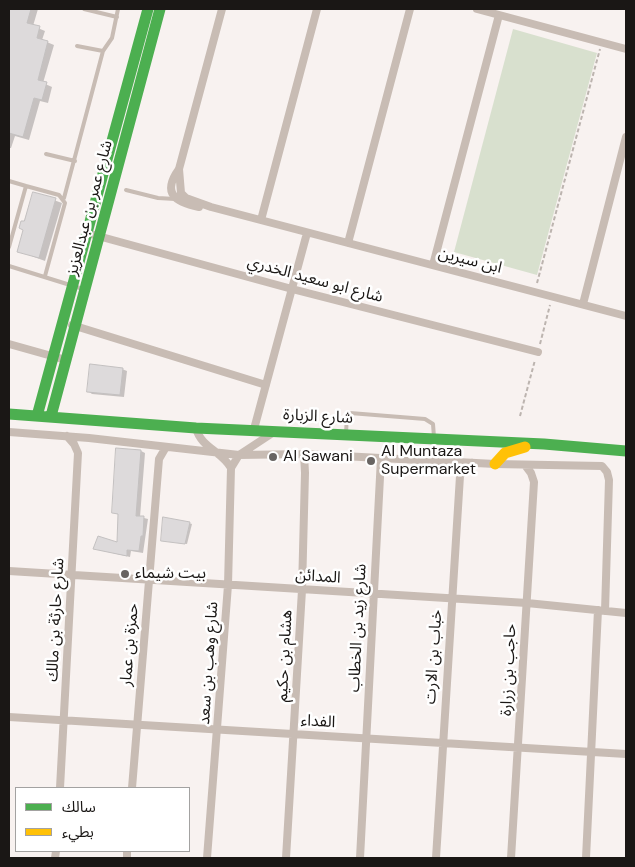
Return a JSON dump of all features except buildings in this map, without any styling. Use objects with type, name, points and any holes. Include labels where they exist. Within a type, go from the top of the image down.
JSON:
[{"type":"street","name":"شارع عمر بن عبدالعزيز","points":[[37,416],[148,9]]},
{"type":"street","name":"شارع عمر بن عبدالعزيز","points":[[51,416],[160,9]]},
{"type":"street","name":"ابن سيرين","points":[[211,207],[201,207],[175,199],[172,187],[179,169],[222,9]]},
{"type":"street","points":[[261,220],[317,9]]},
{"type":"street","points":[[348,243],[410,9]]},
{"type":"street","points":[[477,9],[626,49]]},
{"type":"street","points":[[433,265],[499,14]]},
{"type":"street","points":[[583,304],[626,136]]},
{"type":"street","name":"ابن سيرين","points":[[179,169],[179,186],[184,195],[211,207],[626,316]]},
{"type":"street","name":"شارع ابو سعيد الخدري","points":[[87,233],[292,289],[538,352]]},
{"type":"street","points":[[254,429],[307,233]]},
{"type":"street","points":[[62,322],[266,385]]},
{"type":"street","points":[[9,344],[66,360]]},
{"type":"street","name":"شارع الزبارة","points":[[9,414],[196,428],[254,429],[544,444],[626,451]]},
{"type":"street","points":[[196,428],[202,441],[225,459],[231,468],[239,455],[275,431]]},
{"type":"street","points":[[9,432],[89,438],[239,455],[304,454],[495,464],[602,466],[607,472],[609,480],[586,858]]},
{"type":"street","points":[[67,436],[74,444],[78,454]]},
{"type":"street","points":[[78,454],[89,438]]},
{"type":"street","points":[[495,464],[505,453],[514,449],[544,444]]},
{"type":"street","name":"حمزة بن عمار","points":[[132,787],[159,459],[166,447]]},
{"type":"street","name":"شارع حارثة بن مالك","points":[[60,787],[73,575],[78,454]]},
{"type":"street","name":"هشام بن حكيم","points":[[286,858],[302,590],[304,454]]},
{"type":"street","name":"شارع زيد بن الخطاب","points":[[360,858],[382,458]]},
{"type":"street","name":"خباب بن الارت","points":[[436,858],[460,476],[464,469],[472,462]]},
{"type":"street","points":[[525,465],[531,473],[534,482]]},
{"type":"street","name":"حاجب بن زرارة","points":[[511,858],[534,482],[545,465]]},
{"type":"street","name":"شارع وهب بن سعد","points":[[207,858],[228,585],[231,468]]},
{"type":"street","name":"المدائن","points":[[9,571],[527,603],[626,613]]},
{"type":"street","name":"الفداء","points":[[9,717],[626,754]]},
{"type":"lane","points":[[84,9],[116,17]]},
{"type":"lane","points":[[45,276],[104,51],[112,38],[118,9]]},
{"type":"lane","points":[[78,46],[104,51]]},
{"type":"lane","points":[[46,154],[75,161]]},
{"type":"lane","points":[[9,181],[64,198]]},
{"type":"lane","points":[[9,247],[26,186]]},
{"type":"lane","points":[[126,190],[158,198],[175,199]]},
{"type":"lane","points":[[9,266],[85,290]]},
{"type":"lane","points":[[346,435],[346,419],[347,414],[350,413],[425,420],[433,424],[434,439]]},
{"type":"path","points":[[535,291],[602,42]]},
{"type":"green space","points":[[513,29],[597,53],[537,275],[454,252]]},
{"type":"traffic: fast","points":[[37,416],[148,9]]},
{"type":"traffic: fast","points":[[51,416],[160,9]]},
{"type":"traffic: fast","points":[[9,414],[196,428],[544,444],[626,451]]},
{"type":"traffic: slow","points":[[495,464],[505,453],[525,447]]},
{"type":"place","name":"Al Sawani","points":[[273,457]]},
{"type":"place","name":"Al Muntaza Supermarket","points":[[371,461]]},
{"type":"place","name":"بيت شيماء","points":[[125,574]]}]
